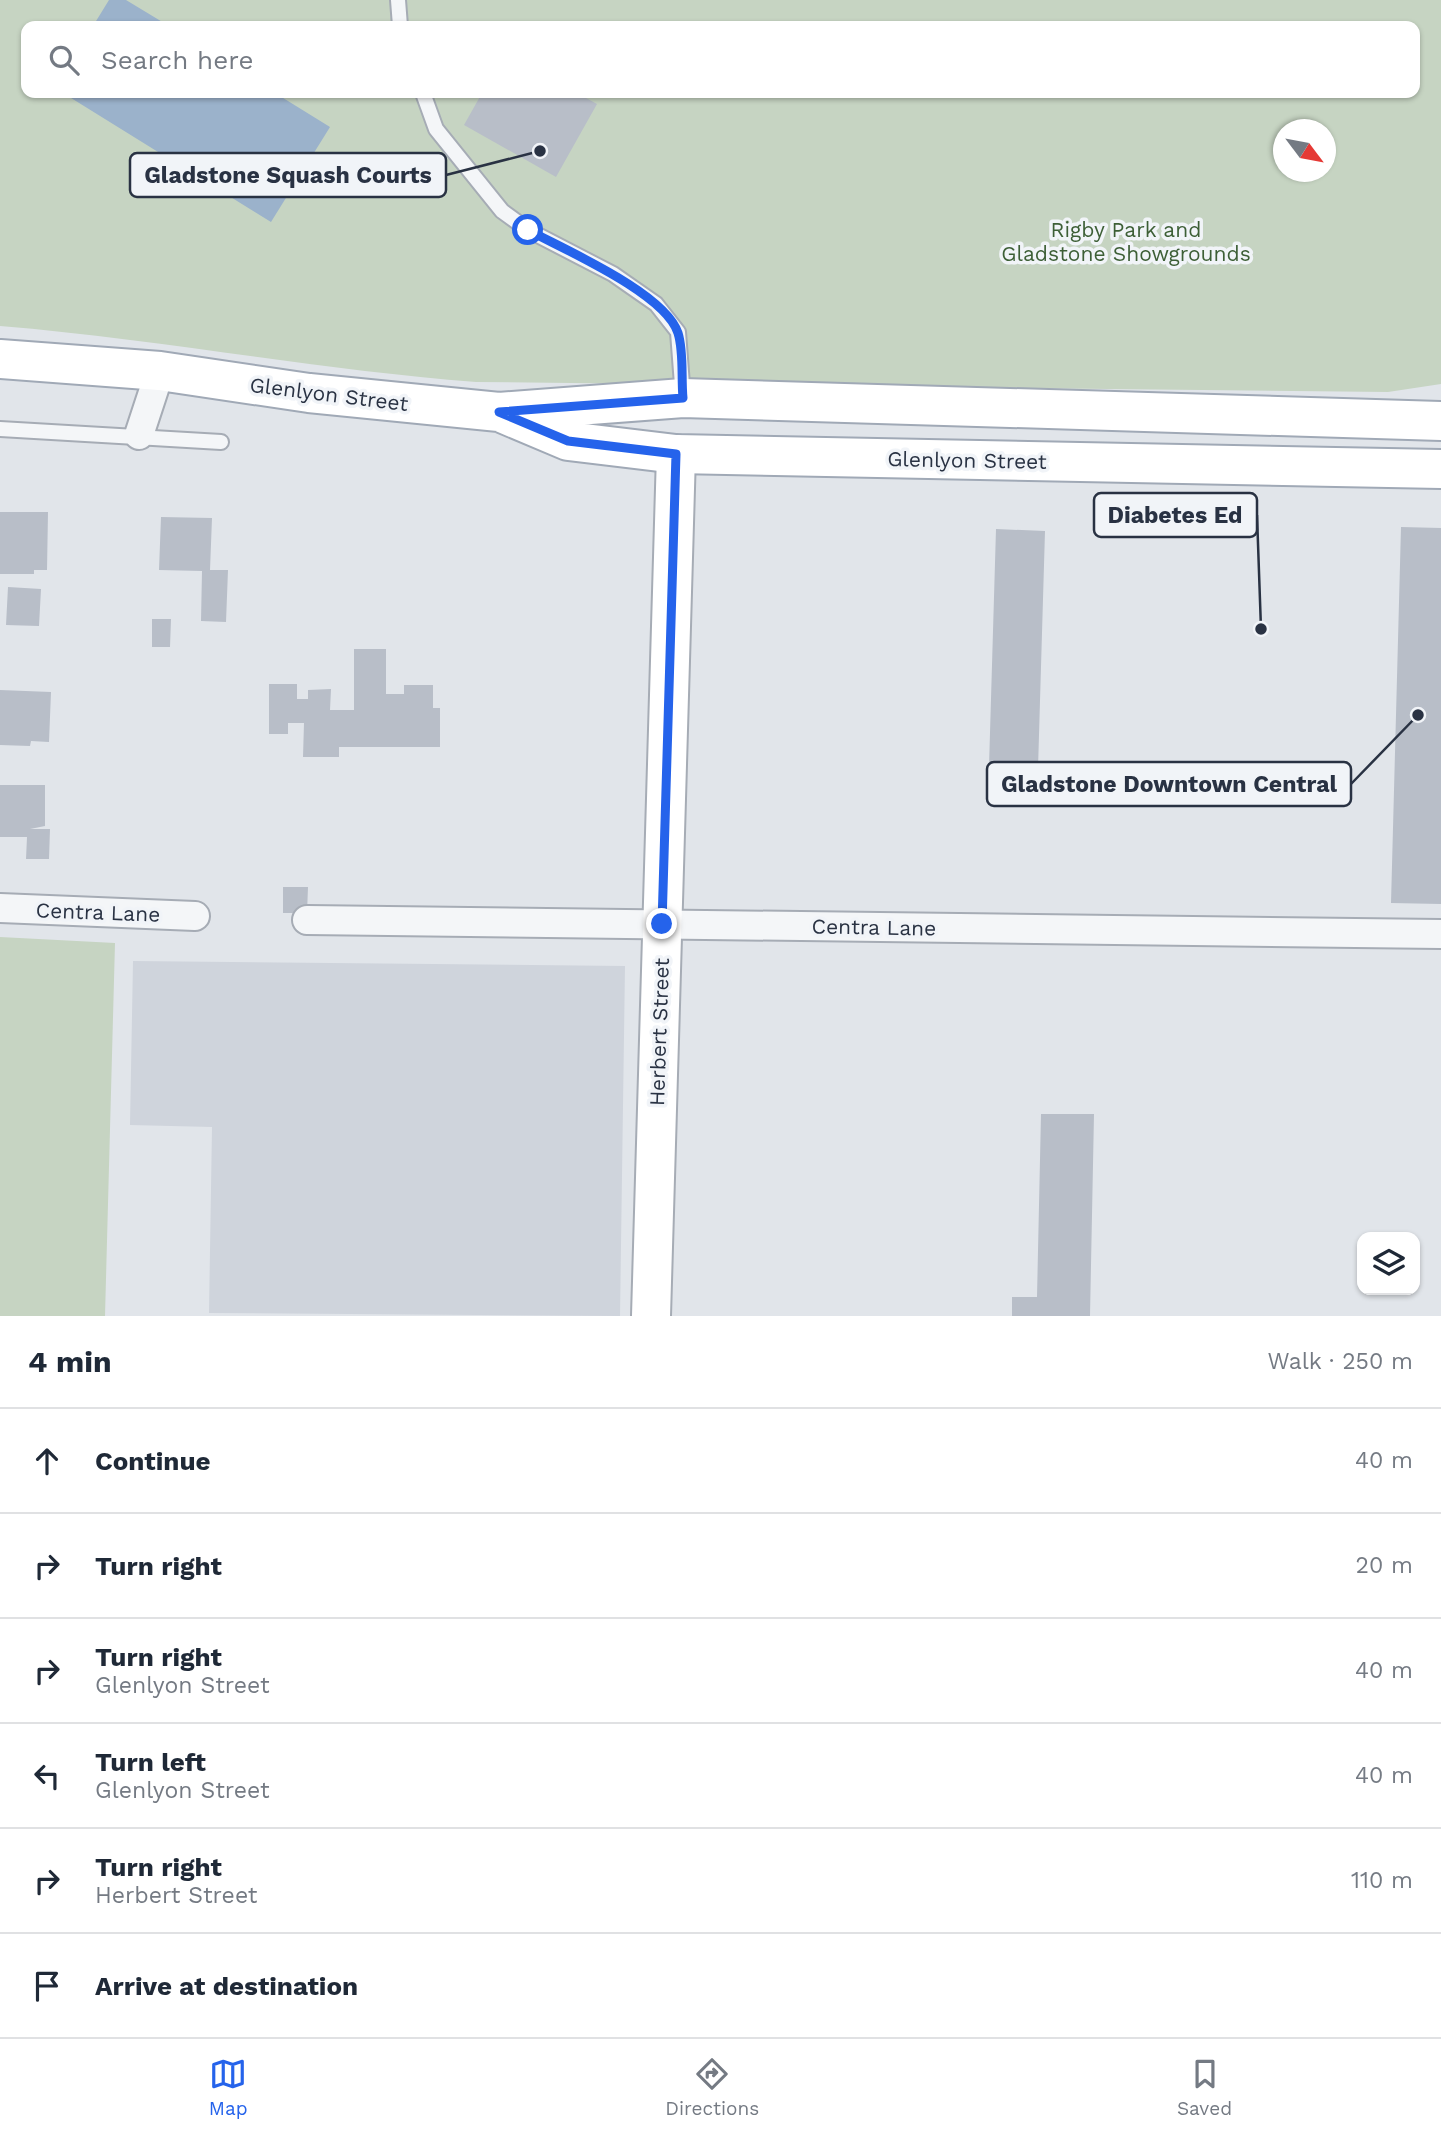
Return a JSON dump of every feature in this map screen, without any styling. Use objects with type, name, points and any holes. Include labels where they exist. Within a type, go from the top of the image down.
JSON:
[{"type":"main road","name":"Glenlyon Street","points":[[0,359],[160,371],[309,393],[499,412],[683,398],[1430,416]]},
{"type":"main road","name":"Glenlyon Street","points":[[499,412],[568,441],[676,454],[1441,470]]},
{"type":"main road","name":"Herbert Street","points":[[651,1316],[676,454]]},
{"type":"street","points":[[139,435],[160,371]]},
{"type":"street","name":"Centra Lane","points":[[0,908],[195,916]]},
{"type":"street","name":"Centra Lane","points":[[307,920],[1441,934]]},
{"type":"lane","points":[[398,0],[400,21]]},
{"type":"lane","points":[[425,98],[436,129],[502,211],[528,230],[613,275],[656,304],[678,332],[683,398]]},
{"type":"lane","points":[[0,429],[139,435],[221,442]]},
{"type":"shaded area","points":[[133,961],[625,966],[620,1316],[209,1313],[212,1127],[130,1125]]},
{"type":"green space","name":"Rigby Park and Gladstone Showgrounds","points":[[0,0],[1441,0],[1441,384],[1388,392],[476,382],[357,370],[0,326]]},
{"type":"green space","points":[[0,937],[115,943],[105,1316],[0,1316]]},
{"type":"water","points":[[109,0],[126,0],[161,21],[96,21]]},
{"type":"water","points":[[71,98],[283,98],[330,127],[271,222]]},
{"type":"building","points":[[479,98],[586,98],[597,104],[556,177],[464,125]]},
{"type":"building","points":[[0,512],[48,512],[47,570],[34,570],[34,574],[0,574]]},
{"type":"building","points":[[161,517],[212,518],[210,570],[228,570],[226,622],[201,621],[202,571],[159,570]]},
{"type":"building","points":[[1401,527],[1441,528],[1441,904],[1391,903]]},
{"type":"building","points":[[996,529],[1045,531],[1037,803],[988,801]]},
{"type":"building","points":[[8,587],[41,589],[39,626],[6,625]]},
{"type":"building","points":[[152,619],[171,619],[170,647],[152,647]]},
{"type":"building","points":[[354,649],[386,649],[386,694],[404,694],[404,685],[433,685],[433,708],[440,708],[440,747],[339,747],[339,757],[303,757],[304,723],[288,723],[288,734],[269,734],[269,684],[297,684],[297,699],[308,699],[308,690],[331,689],[330,710],[354,710]]},
{"type":"building","points":[[0,690],[51,692],[49,742],[31,741],[30,746],[0,745]]},
{"type":"building","points":[[0,785],[45,785],[45,826],[30,829],[50,829],[49,859],[26,859],[27,837],[0,837]]},
{"type":"building","points":[[283,887],[308,887],[307,913],[283,913]]},
{"type":"building","points":[[1041,1114],[1094,1114],[1090,1316],[1012,1316],[1012,1297],[1037,1297]]},
{"type":"place","name":"Gladstone Squash Courts","points":[[540,151]]},
{"type":"place","name":"Diabetes Ed","points":[[1261,629]]},
{"type":"place","name":"Gladstone Downtown Central","points":[[1418,715]]},
{"type":"route","points":[[528,230],[613,275],[656,304],[678,332],[683,398],[499,412],[568,441],[676,454],[662,924]]}]
